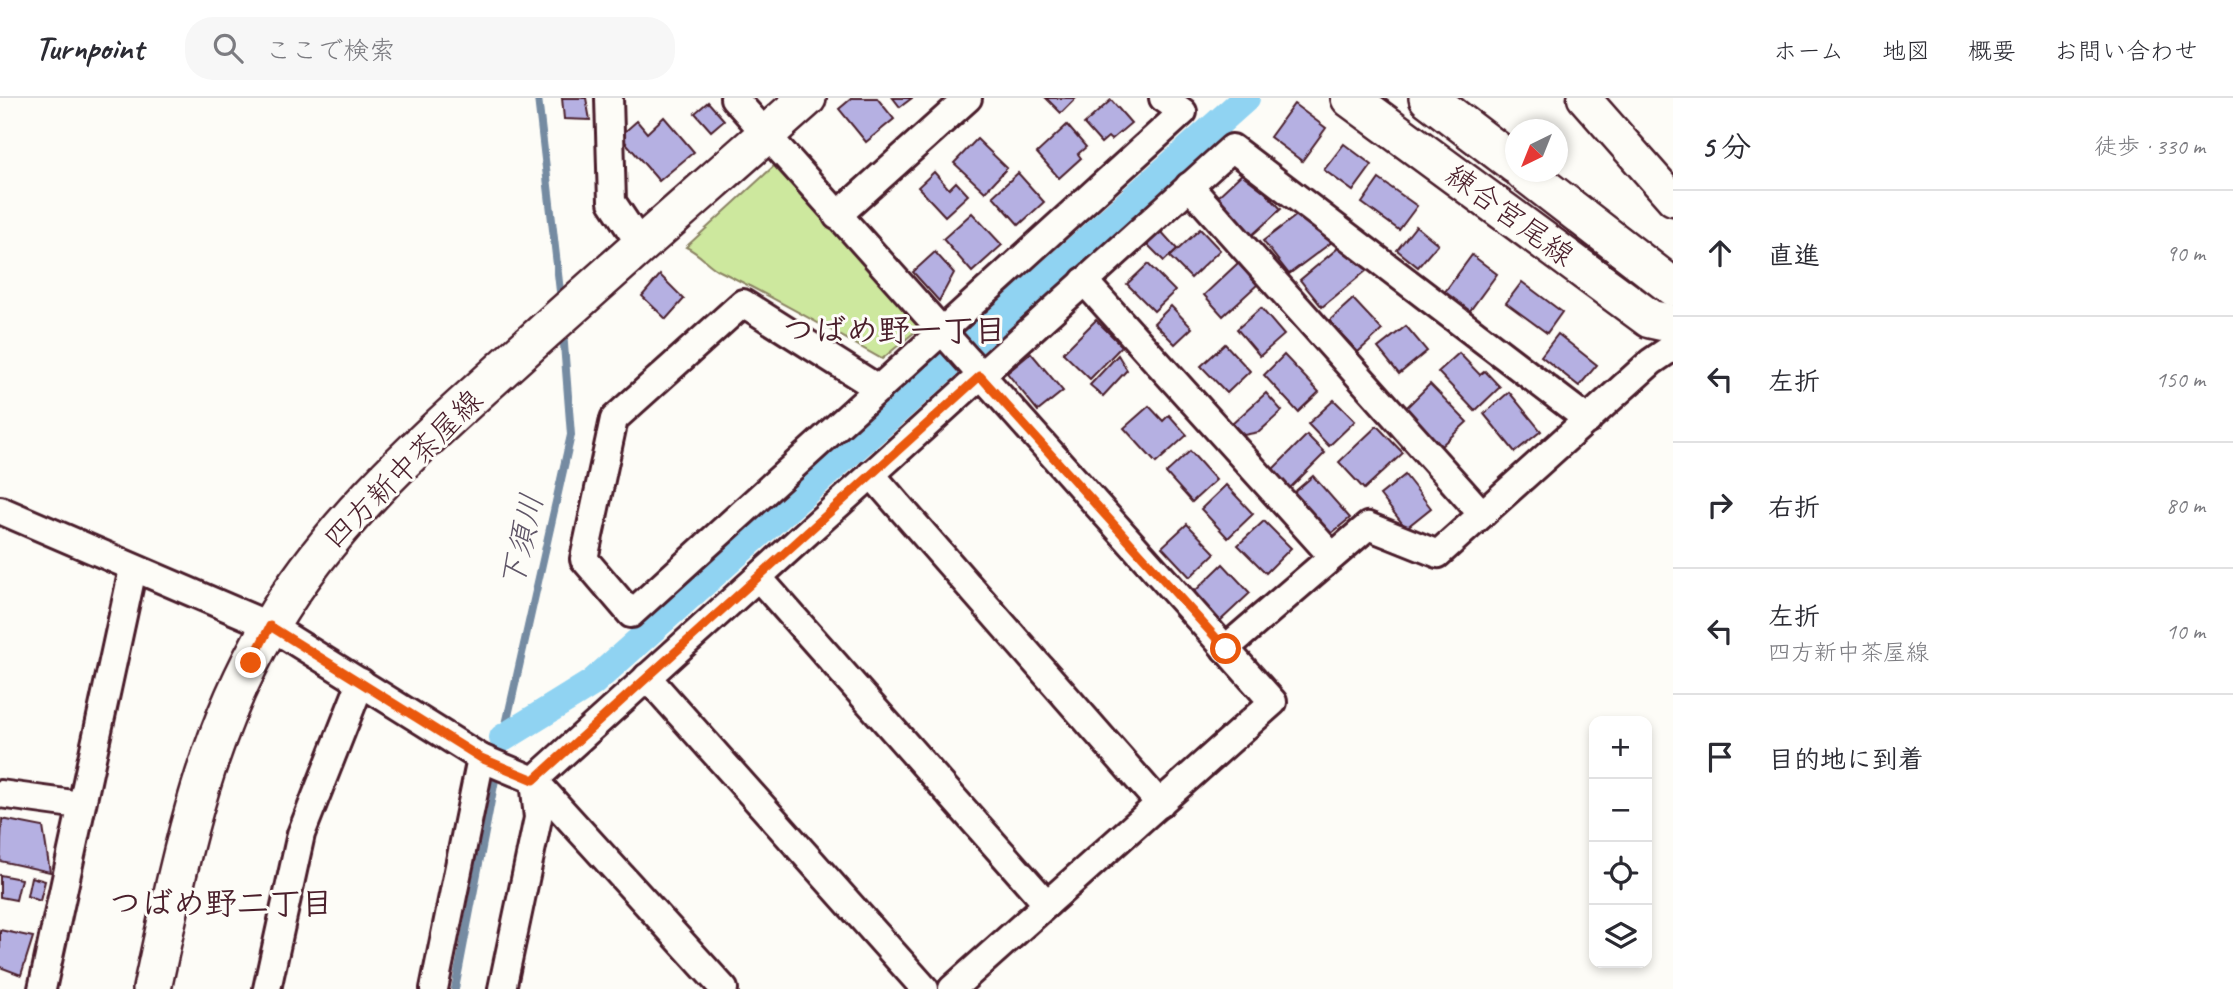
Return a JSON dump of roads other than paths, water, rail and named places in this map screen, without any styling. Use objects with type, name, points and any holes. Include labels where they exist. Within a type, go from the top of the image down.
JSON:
[{"type":"main road","name":"四方新中茶屋線","points":[[152,989],[184,841],[209,753],[270,626],[314,560],[349,516],[418,446],[640,244],[807,98]]},
{"type":"main road","name":"練合宮尾線","points":[[1350,98],[1650,319],[1673,324]]},
{"type":"main road","name":"練合宮尾線","points":[[1428,98],[1505,157]]},
{"type":"main road","name":"練合宮尾線","points":[[1537,182],[1673,287]]},
{"type":"street","points":[[608,98],[612,202],[640,244]]},
{"type":"street","points":[[734,98],[1273,702],[952,989]]},
{"type":"street","points":[[837,216],[968,98]]},
{"type":"street","points":[[879,389],[743,303],[614,419],[584,559],[631,614],[942,332],[1183,112],[1163,98]]},
{"type":"street","points":[[1584,98],[1673,199]]},
{"type":"street","points":[[534,780],[1232,148],[1588,420]]},
{"type":"street","points":[[1189,186],[1482,514]]},
{"type":"street","points":[[1084,281],[1332,556]]},
{"type":"street","points":[[1226,649],[1368,526],[1438,554],[1673,347]]},
{"type":"street","points":[[871,474],[1160,803]]},
{"type":"street","points":[[0,510],[270,626],[481,758],[534,780],[723,989]]},
{"type":"street","points":[[42,989],[133,569]]},
{"type":"street","points":[[758,577],[1047,904]]},
{"type":"street","points":[[647,677],[925,989]]},
{"type":"street","points":[[267,989],[301,834],[361,682]]},
{"type":"street","points":[[434,989],[481,758]]},
{"type":"street","points":[[502,989],[538,818],[534,780]]},
{"type":"street","points":[[0,794],[80,805]]},
{"type":"waterway","name":"下須川","points":[[538,98],[561,300]]},
{"type":"waterway","points":[[503,738],[592,683],[1246,98]]},
{"type":"waterway","name":"下須川","points":[[455,989],[503,738],[571,435],[563,331]]},
{"type":"district","name":"つばめ野一丁目","points":[[894,330]]},
{"type":"district","name":"つばめ野二丁目","points":[[221,903]]}]
